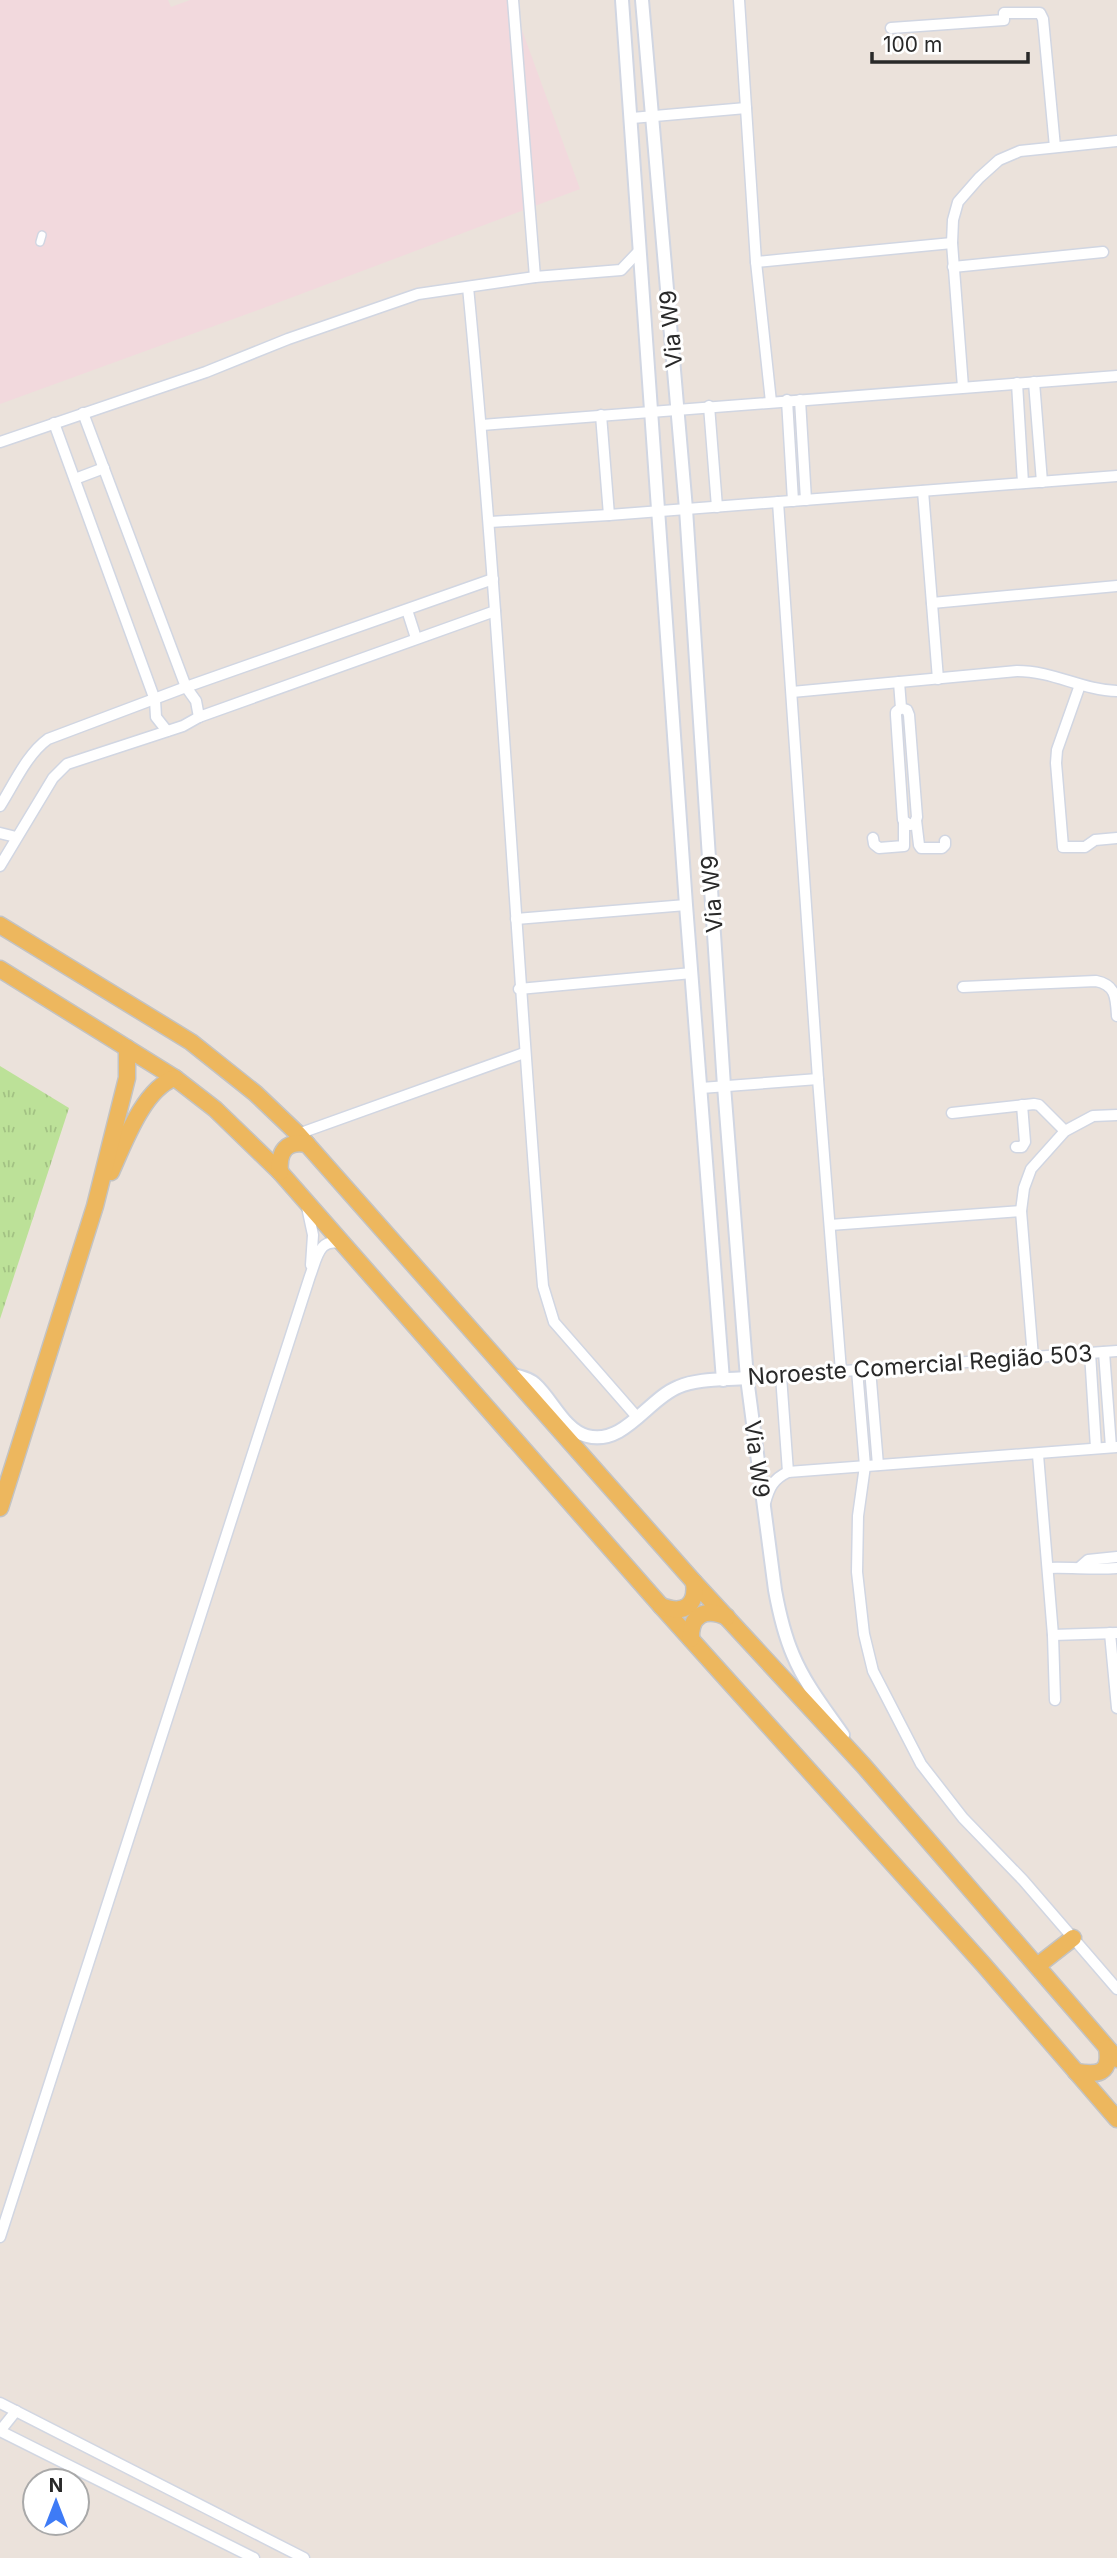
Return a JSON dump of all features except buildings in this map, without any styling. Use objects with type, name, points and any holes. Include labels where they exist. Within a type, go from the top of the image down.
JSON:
[{"type":"main road","points":[[0,925],[191,1042],[255,1093],[303,1139],[694,1581],[863,1765],[1112,2054],[1105,2069],[1094,2075],[1076,2072]]},
{"type":"main road","points":[[0,969],[175,1078],[215,1109],[280,1172],[691,1639],[983,1964],[1117,2119]]},
{"type":"main road","points":[[0,1508],[95,1206],[127,1078],[127,1048]]},
{"type":"main road","points":[[95,1206],[147,1100],[164,1081],[175,1078]]},
{"type":"main road","points":[[280,1172],[278,1158],[283,1150],[303,1139]]},
{"type":"main road","points":[[662,1606],[681,1609],[690,1605],[696,1596],[694,1581]]},
{"type":"main road","points":[[691,1639],[691,1627],[696,1619],[707,1612],[727,1617]]},
{"type":"main road","points":[[1037,1966],[1073,1938]]},
{"type":"street","points":[[513,0],[535,277]]},
{"type":"street","name":"Via W9","points":[[622,0],[723,1380]]},
{"type":"street","name":"Via W9","points":[[642,0],[687,509],[724,1086],[747,1378],[777,1601],[793,1654],[811,1689],[863,1765]]},
{"type":"street","points":[[739,0],[756,262],[771,402]]},
{"type":"street","points":[[891,28],[1004,20],[1004,13],[1040,13],[1043,19],[1055,147]]},
{"type":"street","points":[[632,118],[746,108]]},
{"type":"street","points":[[963,387],[951,243],[958,202],[999,160],[1020,150],[1117,141]]},
{"type":"street","points":[[756,262],[951,243]]},
{"type":"street","points":[[0,442],[206,372],[288,338],[418,294],[535,277],[621,270],[640,250]]},
{"type":"street","points":[[953,267],[1103,252]]},
{"type":"street","points":[[621,270],[643,287]]},
{"type":"street","points":[[468,287],[490,522],[519,989],[543,1286],[554,1322],[637,1417]]},
{"type":"street","points":[[482,425],[1117,376]]},
{"type":"street","points":[[1034,382],[1042,482]]},
{"type":"street","points":[[1017,383],[1023,484]]},
{"type":"street","points":[[800,400],[806,500]]},
{"type":"street","points":[[787,401],[793,501]]},
{"type":"street","points":[[709,406],[717,507]]},
{"type":"street","points":[[83,413],[186,687],[196,701],[200,717]]},
{"type":"street","points":[[601,415],[609,515]]},
{"type":"street","points":[[54,423],[155,700],[156,717],[167,731]]},
{"type":"street","points":[[75,479],[104,468]]},
{"type":"street","points":[[490,522],[1117,476]]},
{"type":"street","points":[[923,491],[938,679]]},
{"type":"street","points":[[779,502],[818,1079],[841,1371]]},
{"type":"street","points":[[0,806],[40,745],[74,729],[493,579]]},
{"type":"street","points":[[932,603],[1117,586]]},
{"type":"street","points":[[407,610],[416,638]]},
{"type":"street","points":[[0,866],[53,778],[67,764],[167,731],[495,611]]},
{"type":"street","points":[[792,692],[1035,671],[1099,690],[1117,691]]},
{"type":"street","points":[[899,682],[901,708]]},
{"type":"street","points":[[1080,685],[1057,750],[1063,847],[1085,848],[1095,840],[1117,838]]},
{"type":"street","points":[[901,708],[908,712],[919,845],[921,848],[942,848],[945,841]]},
{"type":"street","points":[[873,838],[874,844],[879,848],[904,846],[896,715],[901,708]]},
{"type":"street","points":[[904,822],[910,825],[916,820]]},
{"type":"street","points":[[0,832],[16,838]]},
{"type":"street","points":[[516,919],[687,905]]},
{"type":"street","points":[[519,989],[692,973]]},
{"type":"street","points":[[963,987],[1096,981],[1107,983],[1116,995],[1117,1016]]},
{"type":"street","points":[[694,1003],[709,996],[719,1000]]},
{"type":"street","points":[[303,1139],[524,1053]]},
{"type":"street","points":[[701,1088],[818,1079]]},
{"type":"street","points":[[1016,1147],[1022,1147],[1025,1142],[1022,1105]]},
{"type":"street","points":[[951,1113],[1038,1105],[1065,1131]]},
{"type":"street","points":[[1033,1357],[1021,1211],[1024,1188],[1031,1169],[1065,1131],[1093,1116],[1117,1115]]},
{"type":"street","points":[[705,1140],[720,1145],[729,1142]]},
{"type":"street","points":[[304,1200],[313,1235],[310,1276]]},
{"type":"street","points":[[830,1225],[1021,1211]]},
{"type":"street","points":[[0,2237],[310,1276],[321,1247],[326,1242],[343,1244]]},
{"type":"street","name":"Noroeste Comercial Região 503","points":[[510,1373],[533,1382],[570,1425],[586,1436],[600,1437],[618,1433],[662,1396],[693,1382],[1117,1351]]},
{"type":"street","points":[[764,1507],[768,1490],[776,1477],[788,1472],[1038,1455],[1114,1447],[1104,1352]]},
{"type":"street","points":[[1090,1353],[1096,1448]]},
{"type":"street","points":[[870,1369],[878,1465]]},
{"type":"street","points":[[857,1370],[864,1466],[858,1516],[856,1572],[864,1634],[873,1671],[921,1764],[963,1818],[1023,1880],[1117,1989]]},
{"type":"street","points":[[781,1376],[788,1472]]},
{"type":"street","points":[[1038,1455],[1053,1635],[1055,1700]]},
{"type":"street","points":[[1080,1567],[1088,1560],[1117,1557]]},
{"type":"street","points":[[1048,1568],[1117,1568]]},
{"type":"street","points":[[1053,1635],[1114,1633],[1117,1708]]},
{"type":"street","points":[[0,2403],[304,2558]]},
{"type":"street","points":[[16,2411],[0,2431],[254,2558]]},
{"type":"shaded area","points":[[0,0],[168,0],[171,7],[190,0],[511,0],[580,189],[0,404]]},
{"type":"green space","points":[[0,1066],[69,1108],[0,1319]]}]
